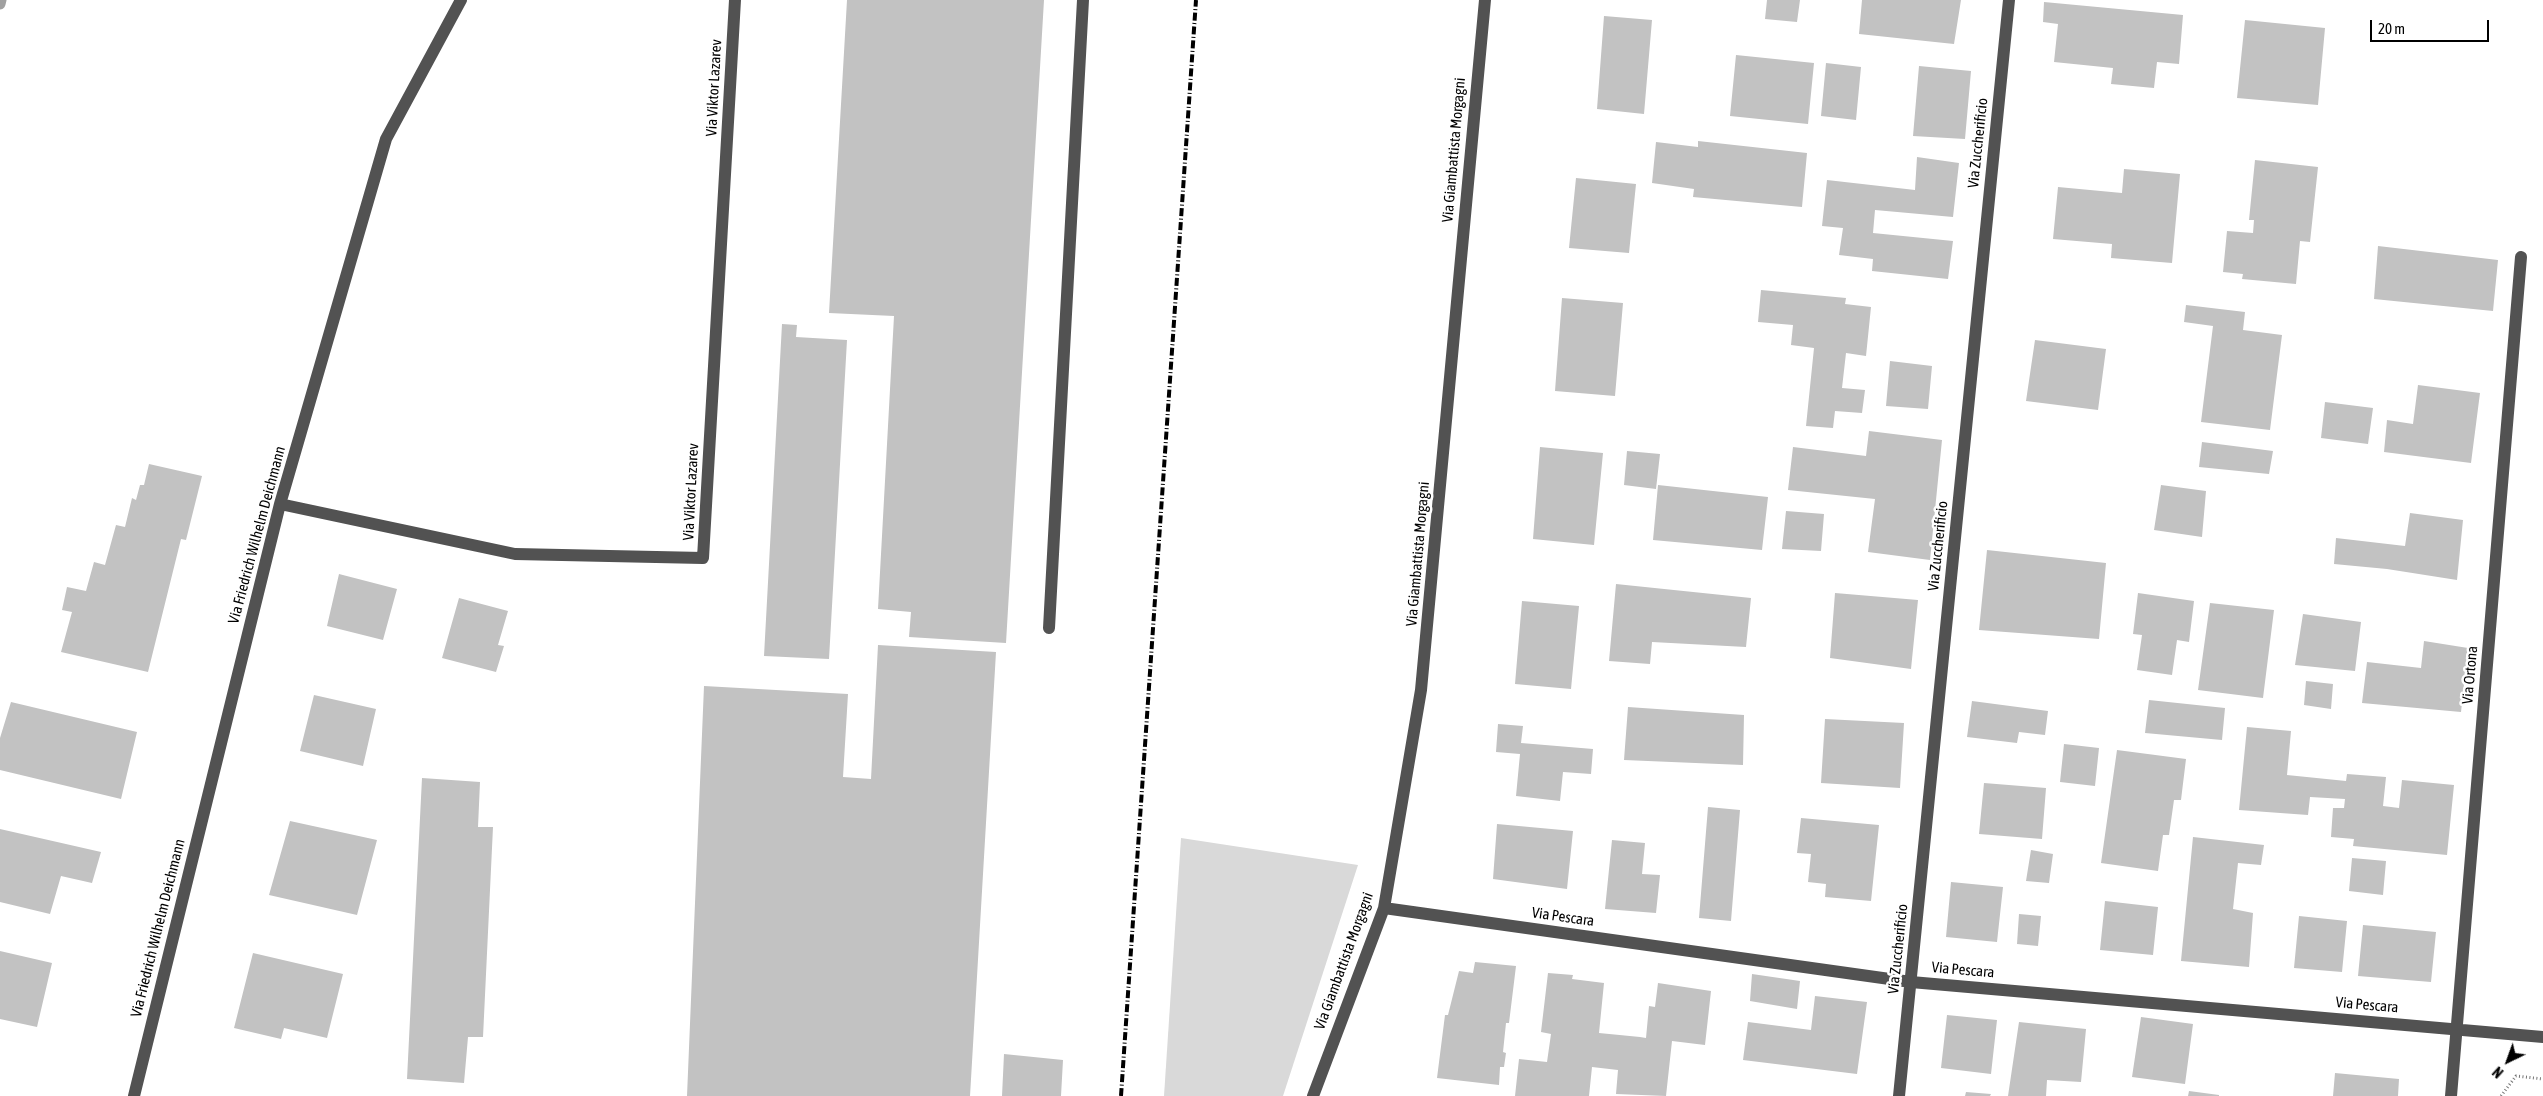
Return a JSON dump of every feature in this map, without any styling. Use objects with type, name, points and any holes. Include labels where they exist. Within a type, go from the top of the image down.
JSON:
[{"type":"street","name":"Via Friedrich Wilhelm Deichmann","points":[[134,1096],[280,504],[386,139],[461,0]]},
{"type":"street","name":"Via Viktor Lazarev","points":[[280,504],[515,554],[703,558],[735,0]]},
{"type":"street","points":[[1049,628],[1083,0]]},
{"type":"street","name":"Via Giambattista Morgagni","points":[[1313,1096],[1384,908],[1421,690],[1485,0]]},
{"type":"street","name":"Via Zuccherificio","points":[[1899,1096],[2009,0]]},
{"type":"street","name":"Via Ortona","points":[[2451,1096],[2521,258]]},
{"type":"street","name":"Via Pescara","points":[[1384,908],[1911,982],[2543,1037]]},
{"type":"path","points":[[2502,1096],[2516,1076],[2543,1079]]},
{"type":"shaded area","points":[[1181,838],[1358,865],[1283,1096],[1164,1096]]},
{"type":"building","points":[[847,0],[1044,0],[1006,643],[909,637],[911,612],[878,609],[894,316],[829,313]]},
{"type":"building","points":[[1767,0],[1800,0],[1797,22],[1765,19]]},
{"type":"building","points":[[1862,0],[1961,0],[1954,44],[1859,34]]},
{"type":"building","points":[[2044,2],[2183,15],[2179,64],[2157,62],[2154,88],[2111,84],[2113,68],[2054,62],[2058,24],[2043,22]]},
{"type":"building","points":[[1604,16],[1652,20],[1644,114],[1597,109]]},
{"type":"building","points":[[2245,20],[2325,28],[2318,105],[2237,98]]},
{"type":"building","points":[[1736,55],[1814,63],[1808,124],[1730,116]]},
{"type":"building","points":[[1826,63],[1861,67],[1856,120],[1821,116]]},
{"type":"building","points":[[1919,66],[1971,71],[1965,139],[1913,136]]},
{"type":"building","points":[[1698,141],[1807,153],[1802,207],[1693,197],[1694,189],[1652,183],[1656,142],[1698,147]]},
{"type":"building","points":[[1917,157],[1959,163],[1953,217],[1875,210],[1873,233],[1953,241],[1948,279],[1872,271],[1873,259],[1839,255],[1843,228],[1822,226],[1827,180],[1915,190]]},
{"type":"building","points":[[2255,160],[2318,167],[2310,242],[2300,241],[2296,284],[2242,279],[2243,274],[2223,272],[2227,231],[2253,233],[2254,220],[2249,220]]},
{"type":"building","points":[[2124,169],[2180,174],[2172,263],[2111,258],[2112,244],[2053,239],[2058,187],[2122,193]]},
{"type":"building","points":[[1576,178],[1636,184],[1629,253],[1569,248]]},
{"type":"building","points":[[2378,246],[2498,260],[2493,311],[2374,299]]},
{"type":"building","points":[[1761,290],[1846,298],[1845,304],[1871,307],[1866,356],[1846,353],[1842,388],[1865,390],[1862,413],[1835,411],[1833,428],[1806,426],[1814,348],[1791,345],[1793,325],[1758,322]]},
{"type":"building","points":[[1562,298],[1623,303],[1615,396],[1555,391]]},
{"type":"building","points":[[2186,305],[2245,312],[2243,330],[2282,335],[2270,430],[2201,422],[2213,326],[2184,322]]},
{"type":"building","points":[[782,324],[797,325],[796,337],[847,340],[829,659],[764,656]]},
{"type":"building","points":[[2035,340],[2106,349],[2098,410],[2026,401]]},
{"type":"building","points":[[1890,361],[1932,366],[1928,409],[1886,406]]},
{"type":"building","points":[[2418,385],[2480,393],[2471,463],[2384,452],[2387,420],[2413,424]]},
{"type":"building","points":[[2325,402],[2373,408],[2368,444],[2321,438]]},
{"type":"building","points":[[1869,431],[1942,440],[1930,560],[1868,552],[1875,499],[1788,490],[1793,447],[1866,456]]},
{"type":"building","points":[[2202,442],[2273,451],[2269,474],[2199,467]]},
{"type":"building","points":[[1540,447],[1603,453],[1594,545],[1533,539]]},
{"type":"building","points":[[1627,451],[1660,454],[1656,489],[1624,485]]},
{"type":"building","points":[[149,464],[202,476],[186,540],[181,539],[148,672],[61,652],[72,612],[62,610],[67,587],[86,591],[94,562],[105,565],[116,525],[125,527],[132,498],[136,500],[140,485],[144,485]]},
{"type":"building","points":[[1658,485],[1768,497],[1762,550],[1653,540]]},
{"type":"building","points":[[2161,485],[2206,491],[2202,537],[2154,530]]},
{"type":"building","points":[[1786,511],[1824,514],[1821,551],[1782,549]]},
{"type":"building","points":[[2410,513],[2463,520],[2457,580],[2387,569],[2334,564],[2336,538],[2405,546]]},
{"type":"building","points":[[1987,550],[2106,563],[2099,639],[1979,630]]},
{"type":"building","points":[[339,574],[397,589],[383,640],[327,626]]},
{"type":"building","points":[[1616,584],[1751,598],[1746,647],[1652,642],[1650,664],[1609,661]]},
{"type":"building","points":[[1835,593],[1918,600],[1911,669],[1830,658]]},
{"type":"building","points":[[2138,593],[2194,601],[2189,642],[2177,640],[2172,675],[2137,670],[2142,635],[2133,634]]},
{"type":"building","points":[[459,598],[508,611],[498,645],[504,646],[496,672],[442,658]]},
{"type":"building","points":[[1522,601],[1579,606],[1571,689],[1515,684]]},
{"type":"building","points":[[2210,603],[2274,610],[2263,698],[2198,690]]},
{"type":"building","points":[[2303,614],[2361,622],[2355,671],[2295,665]]},
{"type":"building","points":[[2424,641],[2468,648],[2461,712],[2362,703],[2367,662],[2421,668]]},
{"type":"building","points":[[878,645],[996,652],[970,1096],[687,1096],[704,686],[848,694],[843,777],[871,779]]},
{"type":"building","points":[[2306,681],[2333,684],[2331,709],[2304,705]]},
{"type":"building","points":[[314,695],[376,709],[363,766],[300,751]]},
{"type":"building","points":[[2149,700],[2225,708],[2222,740],[2145,733]]},
{"type":"building","points":[[1972,701],[2048,711],[2045,735],[2019,732],[2017,743],[1967,737]]},
{"type":"building","points":[[11,702],[137,732],[121,799],[0,770],[0,738]]},
{"type":"building","points":[[1628,707],[1744,715],[1743,765],[1624,760]]},
{"type":"building","points":[[1825,719],[1904,723],[1900,788],[1821,783]]},
{"type":"building","points":[[1498,724],[1523,726],[1521,743],[1593,749],[1591,774],[1563,772],[1560,801],[1516,796],[1520,754],[1496,752]]},
{"type":"building","points":[[2247,727],[2291,731],[2287,775],[2346,781],[2347,774],[2386,777],[2383,806],[2399,808],[2402,780],[2454,785],[2447,855],[2353,846],[2354,839],[2331,837],[2333,808],[2344,808],[2345,799],[2310,797],[2308,815],[2239,810]]},
{"type":"building","points":[[2064,744],[2099,748],[2095,786],[2060,782]]},
{"type":"building","points":[[2117,750],[2186,759],[2181,800],[2174,800],[2169,835],[2163,835],[2158,871],[2101,863]]},
{"type":"building","points":[[422,778],[480,782],[478,827],[493,827],[483,1037],[468,1037],[464,1083],[407,1079]]},
{"type":"building","points":[[1984,783],[2046,788],[2042,839],[1979,834]]},
{"type":"building","points":[[1708,807],[1740,810],[1731,921],[1699,918]]},
{"type":"building","points":[[1801,818],[1879,825],[1871,901],[1825,897],[1826,884],[1808,882],[1811,854],[1797,853]]},
{"type":"building","points":[[290,821],[377,840],[357,915],[269,895]]},
{"type":"building","points":[[1497,824],[1573,831],[1567,889],[1493,879]]},
{"type":"building","points":[[0,829],[101,852],[92,883],[61,876],[50,914],[0,902]]},
{"type":"building","points":[[2193,837],[2264,845],[2261,865],[2238,863],[2233,909],[2253,913],[2249,967],[2181,961]]},
{"type":"building","points":[[1612,840],[1645,843],[1642,874],[1660,875],[1656,913],[1605,909]]},
{"type":"building","points":[[2031,850],[2053,854],[2049,883],[2026,881]]},
{"type":"building","points":[[2352,858],[2386,861],[2383,895],[2349,891]]},
{"type":"building","points":[[1951,882],[2003,887],[1997,942],[1946,937]]},
{"type":"building","points":[[2105,901],[2158,907],[2153,955],[2100,950]]},
{"type":"building","points":[[2019,914],[2041,916],[2038,946],[2017,944]]},
{"type":"building","points":[[2299,916],[2347,921],[2342,972],[2294,968]]},
{"type":"building","points":[[2363,925],[2436,932],[2431,982],[2358,976]]},
{"type":"building","points":[[0,951],[52,963],[37,1027],[0,1019]]},
{"type":"building","points":[[253,953],[343,974],[327,1038],[284,1028],[281,1039],[234,1028]]},
{"type":"building","points":[[1475,962],[1516,966],[1509,1023],[1506,1023],[1503,1052],[1506,1053],[1504,1067],[1500,1067],[1499,1085],[1437,1078],[1445,1015],[1448,1015],[1459,971],[1473,973]]},
{"type":"building","points":[[1548,973],[1573,975],[1572,979],[1604,983],[1599,1033],[1646,1038],[1649,1006],[1655,1007],[1658,983],[1711,991],[1705,1045],[1672,1041],[1666,1096],[1616,1094],[1618,1070],[1592,1067],[1589,1096],[1515,1096],[1519,1059],[1547,1062],[1551,1034],[1541,1032]]},
{"type":"building","points":[[1752,974],[1800,981],[1797,1009],[1750,1001]]},
{"type":"building","points":[[1815,996],[1867,1002],[1857,1074],[1743,1060],[1748,1022],[1811,1030]]},
{"type":"building","points":[[1947,1015],[1997,1020],[1991,1074],[1941,1068]]},
{"type":"building","points":[[2141,1017],[2193,1024],[2185,1084],[2132,1077]]},
{"type":"building","points":[[2019,1022],[2086,1029],[2081,1082],[2047,1080],[2046,1096],[2008,1096]]},
{"type":"building","points":[[1004,1054],[1063,1060],[1061,1096],[1002,1096]]},
{"type":"building","points":[[2335,1073],[2399,1079],[2398,1096],[2333,1096]]},
{"type":"building","points":[[2189,1091],[2219,1095],[2219,1096],[2188,1096]]},
{"type":"building","points":[[1966,1092],[1991,1094],[1990,1096],[1965,1096]]},
{"type":"waterway","points":[[0,4],[1,0]]},
{"type":"railway","points":[[1121,1096],[1196,0]]}]
